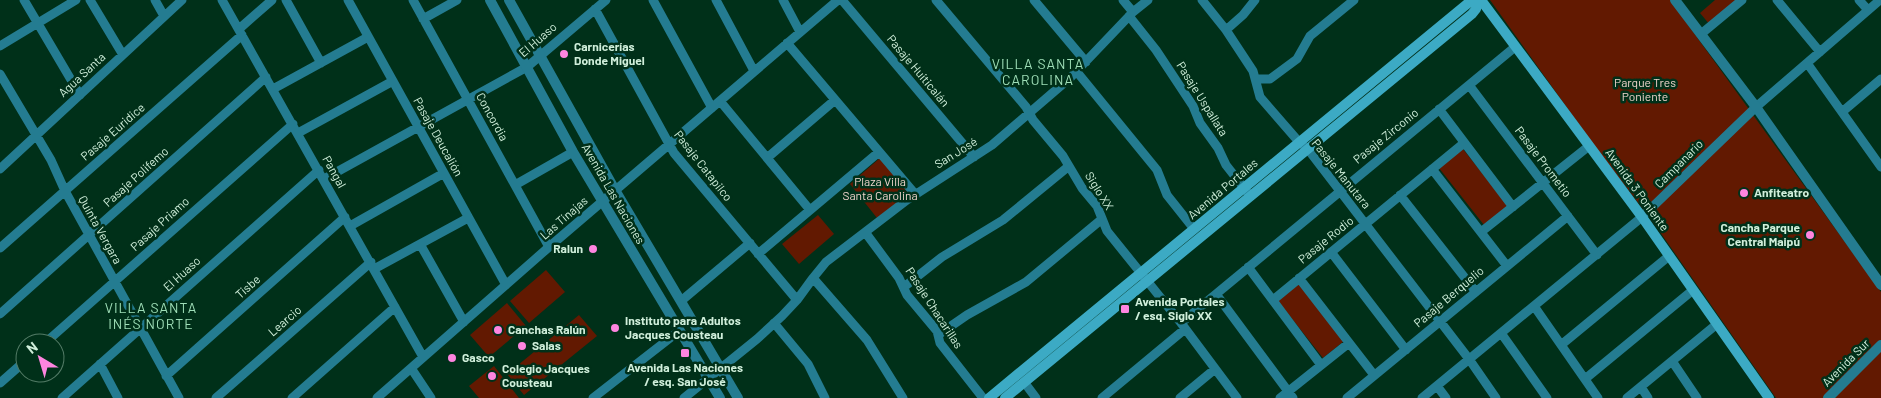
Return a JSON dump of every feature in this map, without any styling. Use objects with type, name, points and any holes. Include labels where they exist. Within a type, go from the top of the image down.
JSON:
[{"type":"main road","name":"Avenida Portales","points":[[989,398],[1247,192],[1472,0]]},
{"type":"main road","name":"Avenida Portales","points":[[1303,145],[1472,14],[1479,0]]},
{"type":"main road","name":"Avenida 3 Poniente","points":[[1479,0],[1642,217],[1769,398]]},
{"type":"main road","name":"Avenida Portales","points":[[1005,398],[1144,276],[1194,229],[1247,192]]},
{"type":"street","points":[[24,0],[80,95]]},
{"type":"street","points":[[0,46],[76,0]]},
{"type":"street","points":[[90,0],[123,55]]},
{"type":"street","points":[[154,0],[164,16]]},
{"type":"street","name":"Agua Santa","points":[[0,169],[182,0]]},
{"type":"street","name":"Pangal","points":[[222,0],[424,357]]},
{"type":"street","name":"Pasaje Euridice","points":[[0,248],[240,32],[272,0]]},
{"type":"street","points":[[286,0],[321,63]]},
{"type":"street","name":"Pasaje Deucalión","points":[[348,0],[506,285]]},
{"type":"street","name":"Concordia","points":[[413,0],[550,247]]},
{"type":"street","points":[[423,18],[457,0]]},
{"type":"street","name":"Avenida Las Naciones","points":[[490,0],[573,152],[720,398]]},
{"type":"street","name":"El Huaso","points":[[324,179],[527,67],[606,0]]},
{"type":"street","points":[[653,0],[712,108]]},
{"type":"street","points":[[716,0],[754,71]]},
{"type":"street","points":[[783,0],[800,32]]},
{"type":"street","name":"Las Tinajas","points":[[377,398],[615,190],[838,0]]},
{"type":"street","name":"Pasaje Huiticalán","points":[[842,0],[974,157]]},
{"type":"street","name":"Siglo XX","points":[[936,0],[1026,107],[1069,166],[1082,188],[1097,206],[1107,230],[1237,398]]},
{"type":"street","points":[[1034,0],[1086,62]]},
{"type":"street","name":"Pasaje Uspallata","points":[[1123,0],[1193,106],[1204,130],[1218,148],[1226,165],[1247,192]]},
{"type":"street","name":"San José","points":[[684,398],[774,323],[798,300],[812,278],[826,262],[915,194],[974,157],[1029,113],[1077,72],[1131,14],[1148,0]]},
{"type":"street","name":"Pasaje Manutara","points":[[1202,0],[1226,30],[1253,71],[1260,97],[1340,190],[1470,359],[1496,398]]},
{"type":"street","points":[[1226,30],[1247,11],[1255,0]]},
{"type":"street","points":[[1256,79],[1270,79],[1297,59],[1310,36],[1354,0]]},
{"type":"street","points":[[1675,0],[1756,107],[1881,285]]},
{"type":"street","points":[[1701,34],[1742,0]]},
{"type":"street","points":[[1777,0],[1820,52]]},
{"type":"street","points":[[1860,0],[1868,10]]},
{"type":"street","name":"Campanario","points":[[1422,398],[1642,217],[1756,107],[1880,0]]},
{"type":"street","name":"Avenida Las Naciones","points":[[512,1],[539,56],[615,190],[738,398]]},
{"type":"street","name":"Pasaje Catapilco","points":[[595,8],[668,145],[798,300]]},
{"type":"street","points":[[273,90],[368,37]]},
{"type":"street","points":[[787,43],[915,194]]},
{"type":"street","name":"Pasaje Zirconio","points":[[1102,398],[1248,266],[1515,47]]},
{"type":"street","points":[[1807,63],[1881,167]]},
{"type":"street","points":[[1077,72],[1157,170],[1166,195],[1194,229]]},
{"type":"street","name":"Quinta Vergara","points":[[0,74],[51,160],[89,236],[178,398]]},
{"type":"street","name":"Pasaje Polifemo","points":[[0,314],[266,78]]},
{"type":"street","points":[[1842,112],[1881,79]]},
{"type":"street","points":[[298,133],[393,81]]},
{"type":"street","name":"Pasaje Prometio","points":[[1469,84],[1597,255]]},
{"type":"street","points":[[767,158],[835,100]]},
{"type":"street","points":[[720,101],[810,210]]},
{"type":"street","points":[[1439,109],[1513,207]]},
{"type":"street","name":"Pasaje Priamo","points":[[56,333],[292,124]]},
{"type":"street","name":"Pasaje Rodio","points":[[1273,300],[1464,143]]},
{"type":"street","points":[[1481,232],[1589,146]]},
{"type":"street","points":[[515,185],[573,152]]},
{"type":"street","points":[[758,254],[879,152]]},
{"type":"street","points":[[904,287],[942,257],[1003,220],[1069,166]]},
{"type":"street","points":[[1432,169],[1507,266]]},
{"type":"street","name":"El Huaso","points":[[62,398],[319,170]]},
{"type":"street","points":[[350,226],[444,173]]},
{"type":"street","points":[[1400,195],[1476,292]]},
{"type":"street","name":"Pasaje Berquelio","points":[[1347,398],[1568,216]]},
{"type":"street","name":"Tisbe","points":[[166,376],[345,217]]},
{"type":"street","name":"Learcio","points":[[216,398],[372,266],[420,244],[468,218]]},
{"type":"street","points":[[938,335],[968,314],[1026,282],[1102,219]]},
{"type":"street","name":"Pasaje Chacarillas","points":[[865,232],[899,278],[907,295],[938,335],[940,343],[983,398]]},
{"type":"street","points":[[681,301],[750,243]]},
{"type":"street","points":[[420,244],[464,322]]},
{"type":"street","points":[[1331,252],[1406,350]]},
{"type":"street","points":[[1561,345],[1669,256]]},
{"type":"street","points":[[1248,266],[1321,365]]},
{"type":"street","points":[[812,278],[867,340],[903,398]]},
{"type":"street","points":[[1299,278],[1374,375]]},
{"type":"street","points":[[1585,380],[1693,290]]},
{"type":"street","points":[[1216,294],[1291,395]]},
{"type":"street","points":[[292,398],[395,306]]},
{"type":"street","points":[[1534,306],[1598,398]]},
{"type":"street","points":[[774,323],[808,364],[825,398]]},
{"type":"street","points":[[1627,398],[1717,324]]},
{"type":"street","points":[[593,398],[679,331]]},
{"type":"street","points":[[1501,333],[1547,398]]},
{"type":"street","points":[[1280,398],[1291,395],[1321,365],[1349,343]]},
{"type":"street","name":"Avenida Sur","points":[[1828,398],[1881,345]]},
{"type":"street","points":[[1672,361],[1697,398]]},
{"type":"street","points":[[100,364],[118,398]]},
{"type":"street","points":[[411,368],[432,398]]},
{"type":"street","points":[[1180,398],[1215,369]]},
{"type":"street","points":[[0,383],[15,370]]},
{"type":"street","points":[[1024,382],[1036,398]]},
{"type":"street","points":[[1438,386],[1446,398]]},
{"type":"street","points":[[1640,387],[1648,398]]},
{"type":"green space","name":"Parque Tres Poniente","points":[[1490,0],[1670,0],[1881,292],[1881,398],[1776,398],[1653,222],[1593,144]]},
{"type":"green space","points":[[1715,0],[1740,0],[1710,25],[1700,13]]},
{"type":"green space","points":[[1463,149],[1508,206],[1484,225],[1439,168]]},
{"type":"green space","name":"Plaza Villa Santa Carolina","points":[[880,158],[910,193],[877,218],[850,184]]},
{"type":"green space","points":[[818,215],[834,234],[799,264],[782,244]]},
{"type":"green space","name":"Canchas Ralún","points":[[546,270],[565,292],[529,323],[510,301]]},
{"type":"green space","points":[[1299,284],[1344,341],[1323,358],[1278,301]]},
{"type":"green space","name":"Canchas Ralún","points":[[507,303],[526,326],[489,357],[470,335]]},
{"type":"green space","points":[[579,315],[597,336],[524,395],[507,374]]},
{"type":"green space","name":"Colegio Jacques Cousteau","points":[[494,366],[519,398],[479,398],[469,386]]},
{"type":"place","name":"Carnicerías Donde Miguel","points":[[564,54]]},
{"type":"place","name":"Anfiteatro","points":[[1744,193]]},
{"type":"place","name":"Cancha Parque Central Maipú","points":[[1810,235]]},
{"type":"place","name":"Ralun","points":[[593,249]]},
{"type":"place","name":"Avenida Portales / esq. Siglo XX","points":[[1125,309]]},
{"type":"place","name":"Instituto para Adultos Jacques Cousteau","points":[[615,328]]},
{"type":"place","name":"Canchas Ralún","points":[[498,330]]},
{"type":"place","name":"Salas","points":[[522,346]]},
{"type":"place","name":"Avenida Las Naciones / esq. San José","points":[[685,353]]},
{"type":"place","name":"Gasco","points":[[452,358]]},
{"type":"place","name":"Colegio Jacques Cousteau","points":[[492,376]]},
{"type":"district","name":"VILLA SANTA CAROLINA","points":[[1038,72]]},
{"type":"district","name":"VILLA SANTA INÉS NORTE","points":[[151,316]]}]
